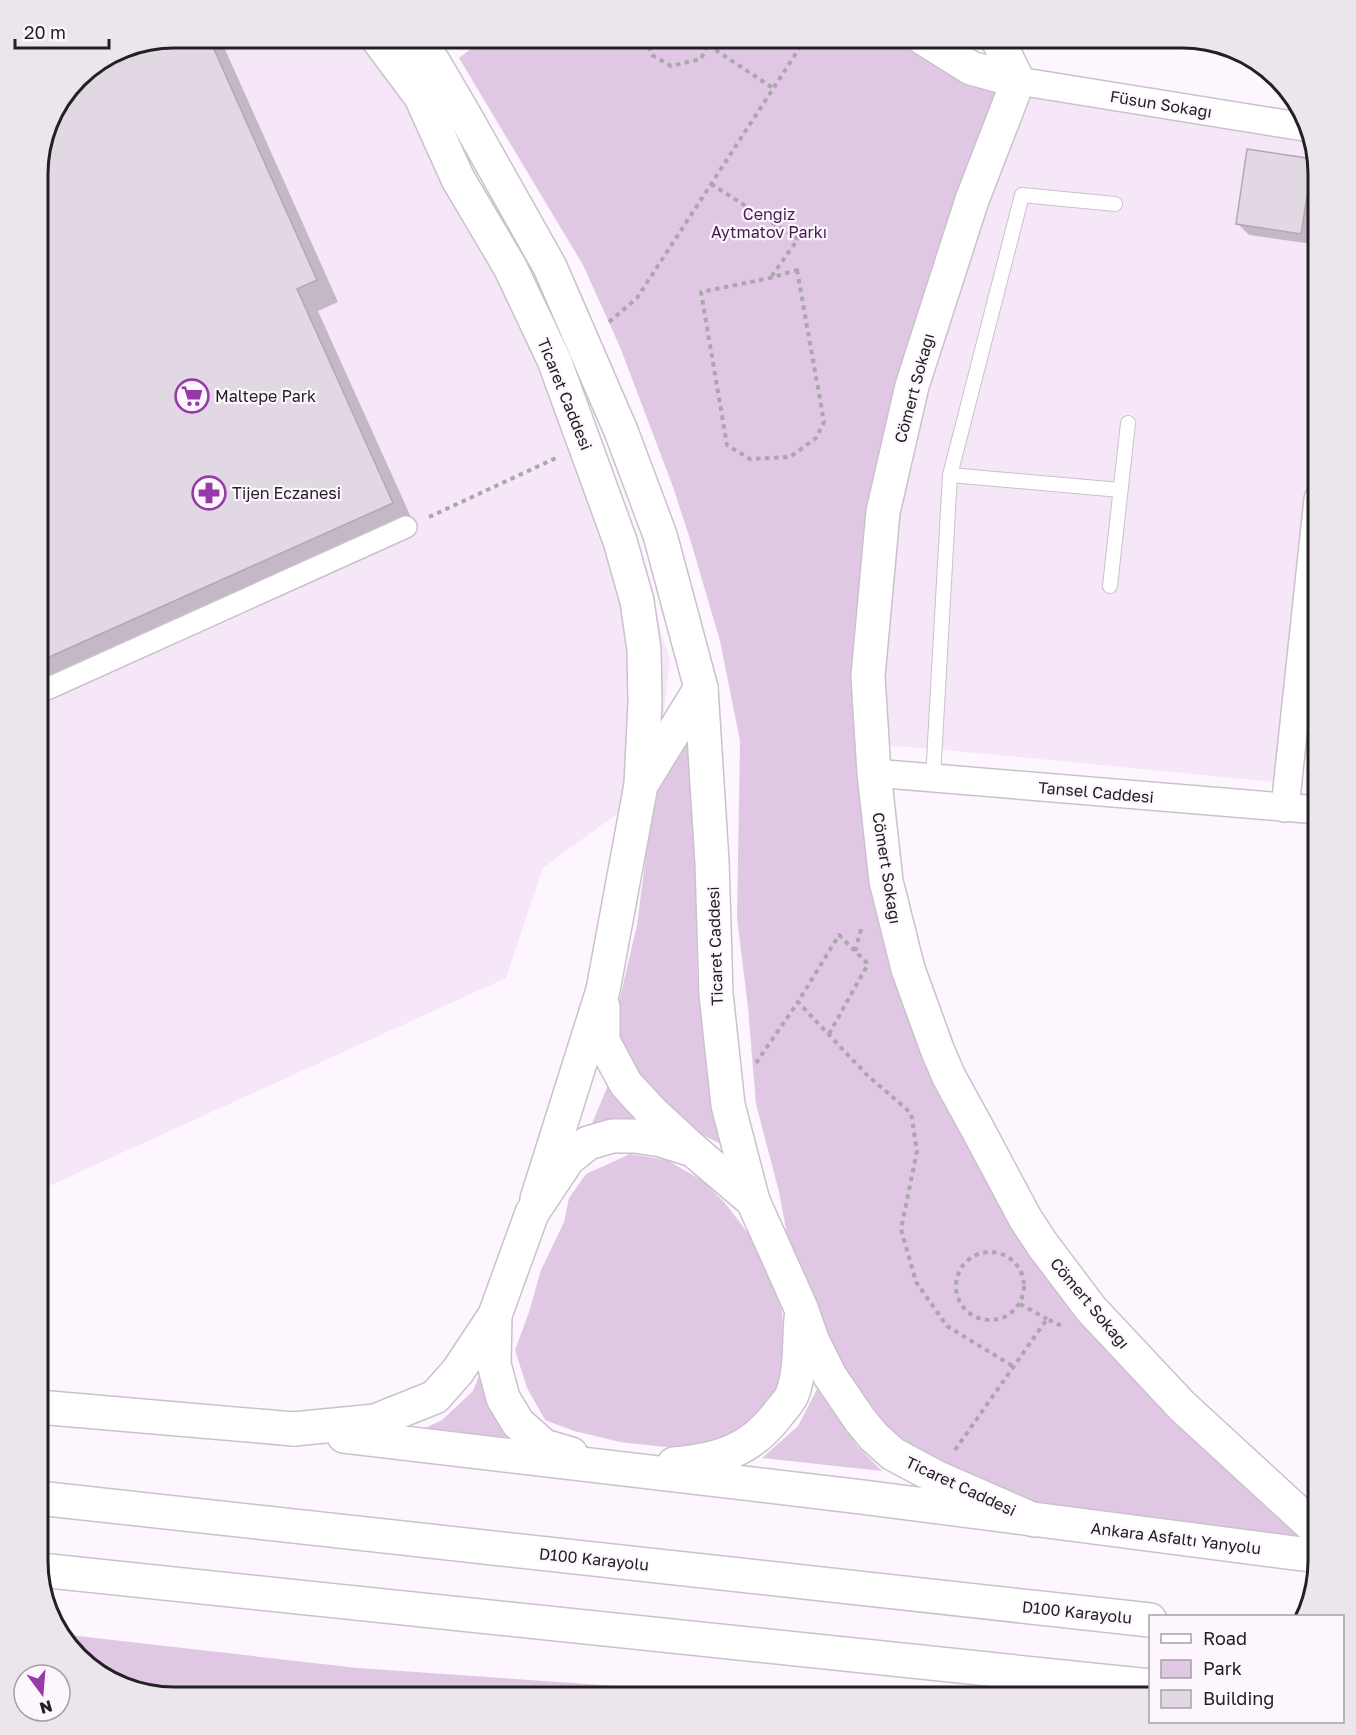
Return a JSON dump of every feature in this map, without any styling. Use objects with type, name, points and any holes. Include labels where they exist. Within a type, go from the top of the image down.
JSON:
[{"type":"main road","name":"Ticaret Caddesi","points":[[294,1429],[375,1421],[435,1396],[458,1371],[495,1315],[532,1213],[603,990],[641,785],[645,702],[644,661],[638,600],[620,541],[554,360],[510,267],[458,179],[421,97],[384,48]]},
{"type":"main road","name":"Ticaret Caddesi","points":[[423,48],[465,116],[550,267],[621,431],[660,535],[701,688],[712,862],[716,994],[728,1105],[753,1201],[801,1308],[813,1342],[830,1376],[874,1437],[893,1454],[936,1477],[1034,1520]]},
{"type":"main road","name":"Füsun Sokağı","points":[[939,48],[971,68],[1018,81]]},
{"type":"main road","points":[[1002,48],[1018,81]]},
{"type":"main road","name":"Cömert Sokağı","points":[[1018,81],[972,200],[912,386],[884,512],[868,676],[874,773],[886,881],[908,969],[937,1049],[1025,1218],[1058,1267],[1091,1309],[1182,1406],[1308,1523]]},
{"type":"main road","name":"Ticaret Caddesi","points":[[641,785],[701,688]]},
{"type":"main road","name":"Ticaret Caddesi","points":[[603,990],[603,1041],[626,1084],[693,1150],[753,1201]]},
{"type":"main road","name":"Ticaret Caddesi","points":[[532,1213],[568,1160],[588,1143],[612,1136],[635,1136],[661,1140],[693,1150]]},
{"type":"main road","points":[[48,1408],[294,1429],[624,1470],[701,1462],[742,1448],[761,1434],[793,1394],[799,1354],[801,1308]]},
{"type":"main road","points":[[495,1315],[494,1364],[503,1398],[518,1423],[544,1446],[624,1470]]},
{"type":"main road","name":"Ankara Asfaltı Yanyolu","points":[[624,1470],[862,1497],[1308,1555]]},
{"type":"main road","name":"D100 Karayolu","points":[[48,1499],[1149,1620]]},
{"type":"main road","points":[[49,1571],[1149,1686]]},
{"type":"street","name":"Füsun Sokağı","points":[[1018,81],[1298,126]]},
{"type":"street","points":[[48,688],[406,527]]},
{"type":"street","points":[[1286,808],[1308,595]]},
{"type":"street","name":"Tansel Caddesi","points":[[874,773],[1308,809]]},
{"type":"lane","points":[[933,778],[950,475],[1022,195],[1114,204]]},
{"type":"lane","points":[[1110,586],[1128,423]]},
{"type":"lane","points":[[950,475],[1120,490]]},
{"type":"path","points":[[650,48],[652,55],[671,66],[701,59],[706,48]]},
{"type":"path","points":[[713,48],[773,88]]},
{"type":"path","points":[[583,343],[637,298],[799,48]]},
{"type":"path","points":[[711,184],[798,238],[770,278],[701,292],[727,445],[750,459],[790,457],[816,438],[824,422],[797,270],[770,278]]},
{"type":"path","points":[[406,527],[586,444]]},
{"type":"path","points":[[728,1105],[798,1002],[839,935],[867,964],[829,1034]]},
{"type":"path","points":[[798,1002],[867,1075],[911,1113],[917,1151],[901,1229],[916,1282],[947,1326],[1014,1367]]},
{"type":"path","points":[[998,1252],[1010,1258],[1023,1273],[1025,1290],[1020,1304],[1014,1311],[989,1321],[971,1315],[962,1306],[956,1287],[960,1269],[980,1253],[998,1252]]},
{"type":"path","points":[[1020,1304],[1068,1328]]},
{"type":"path","points":[[936,1477],[1047,1319]]},
{"type":"shaded area","points":[[166,48],[379,48],[435,117],[599,436],[670,660],[655,786],[543,868],[506,978],[48,1186],[48,166],[52,141],[69,104],[91,79],[118,61],[149,50]]},
{"type":"shaded area","points":[[1016,81],[1299,128],[1304,141],[1308,174],[1308,547],[1285,783],[876,745],[910,390]]},
{"type":"green space","name":"Cengiz Aytmatov Parkı","points":[[472,48],[945,48],[1018,81],[883,512],[881,880],[1012,1193],[1308,1544],[1308,1555],[1034,1520],[876,1432],[801,1308],[779,1192],[756,1104],[737,918],[740,741],[720,641],[673,487],[620,347],[583,265],[459,58]]},
{"type":"green space","points":[[688,723],[696,853],[697,970],[704,1038],[723,1145],[696,1132],[671,1113],[630,1065],[619,1038],[618,1006],[637,925],[655,786]]},
{"type":"green space","points":[[611,1078],[650,1126],[588,1133]]},
{"type":"green space","points":[[630,1154],[667,1160],[703,1181],[725,1203],[751,1237],[782,1310],[784,1366],[776,1399],[727,1442],[674,1448],[620,1442],[574,1431],[545,1420],[527,1388],[515,1350],[541,1270],[564,1222],[569,1198],[586,1174]]},
{"type":"green space","points":[[484,1362],[532,1450],[408,1436],[442,1420],[473,1391]]},
{"type":"green space","points":[[817,1389],[858,1447],[882,1471],[762,1458],[798,1426]]},
{"type":"green space","points":[[72,1635],[358,1668],[631,1687],[158,1686],[141,1683],[111,1670],[91,1656]]},
{"type":"building","name":"Maltepe Park","points":[[213,48],[317,280],[297,289],[393,503],[48,658],[48,166],[52,141],[69,104],[91,79],[104,69],[118,61],[149,50]]},
{"type":"building","points":[[1247,149],[1307,158],[1308,190],[1301,234],[1236,224]]},
{"type":"place","name":"Maltepe Park","points":[[192,396]]},
{"type":"place","name":"Tijen Eczanesi","points":[[209,493]]}]
